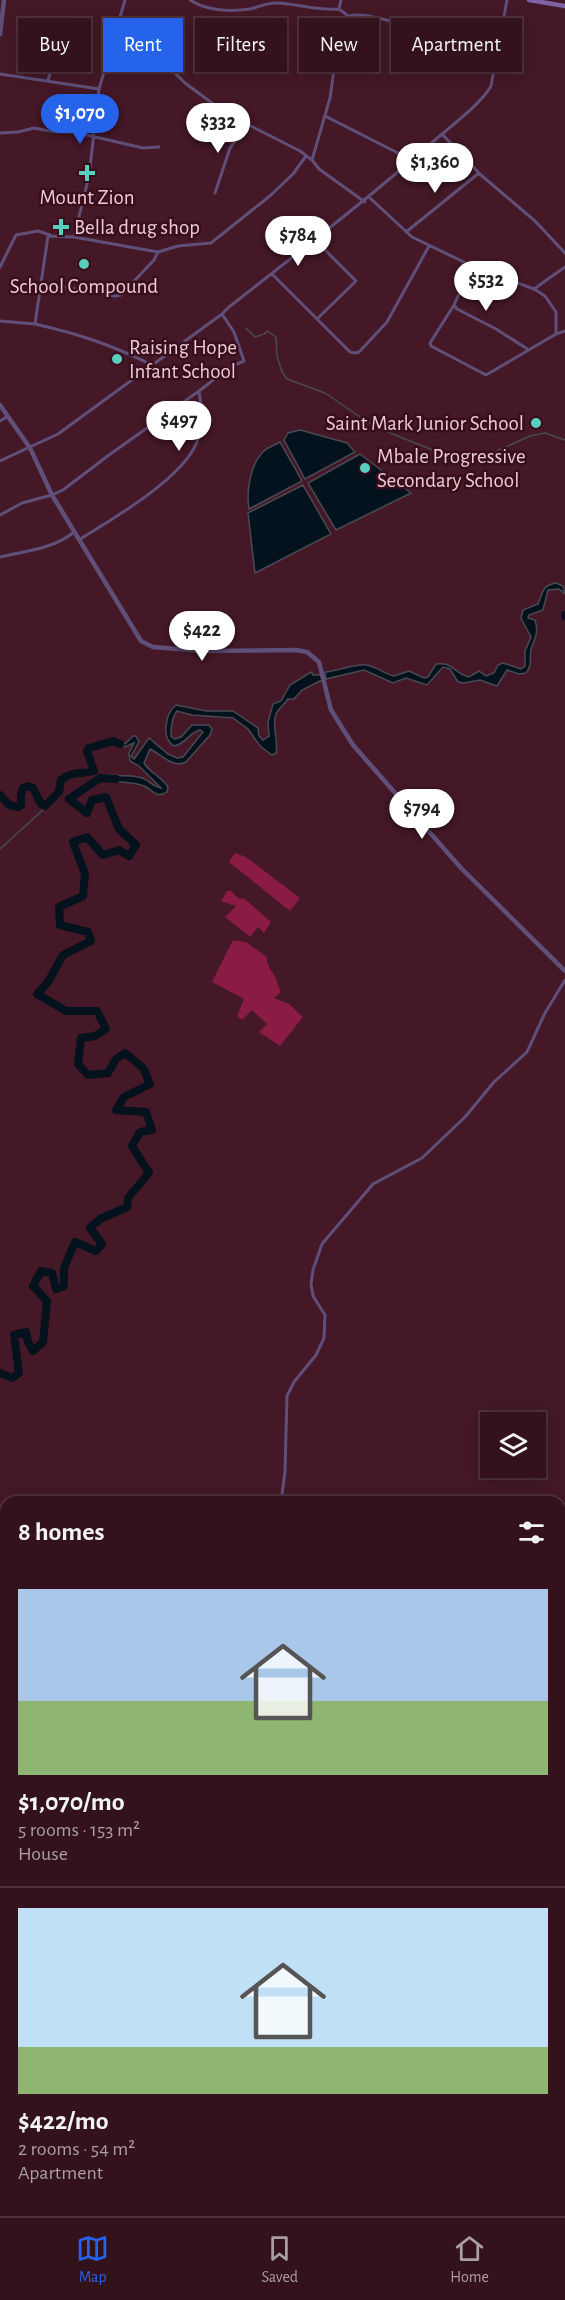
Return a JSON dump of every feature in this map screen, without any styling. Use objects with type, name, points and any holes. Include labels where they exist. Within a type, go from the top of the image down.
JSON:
[{"type":"main road","points":[[529,0],[565,6]]},
{"type":"street","points":[[0,34],[4,0]]},
{"type":"street","points":[[120,18],[125,0]]},
{"type":"street","points":[[190,0],[214,9],[232,10],[250,9],[274,2],[327,10],[339,9],[349,15],[391,21]]},
{"type":"street","points":[[339,9],[341,0]]},
{"type":"street","points":[[0,461],[58,434],[222,314],[370,198],[484,96],[490,86],[507,0]]},
{"type":"street","points":[[312,160],[330,98],[340,22],[349,15]]},
{"type":"street","points":[[48,80],[51,72]]},
{"type":"street","points":[[74,237],[89,176],[99,89],[104,72]]},
{"type":"street","points":[[174,72],[185,83],[241,121],[300,151],[319,169],[365,202]]},
{"type":"street","points":[[0,74],[99,89]]},
{"type":"street","points":[[325,116],[388,148],[410,163]]},
{"type":"street","points":[[215,193],[241,121]]},
{"type":"street","points":[[0,133],[34,128],[55,132],[74,132],[143,148],[159,147]]},
{"type":"street","points":[[442,134],[479,173],[534,221],[565,253]]},
{"type":"street","points":[[0,267],[16,235],[38,231],[158,252],[178,246],[211,243],[271,195],[306,156]]},
{"type":"street","points":[[405,232],[479,173]]},
{"type":"street","points":[[370,198],[405,232],[429,246],[472,266],[534,289],[545,296],[554,306],[558,319],[556,334]]},
{"type":"street","points":[[35,324],[46,240],[52,235]]},
{"type":"street","points":[[315,240],[356,281],[317,319]]},
{"type":"street","points":[[272,274],[350,352],[355,353],[359,352],[387,322],[429,246]]},
{"type":"street","points":[[40,283],[115,296],[121,295],[154,260],[158,252]]},
{"type":"street","points":[[472,266],[454,305],[430,342],[431,346],[486,375],[565,331]]},
{"type":"street","points":[[534,289],[565,267]]},
{"type":"street","points":[[454,305],[457,309],[489,325],[529,350]]},
{"type":"street","points":[[0,515],[22,503],[63,490],[230,367],[244,361],[234,332],[222,314]]},
{"type":"street","points":[[1,320],[35,324],[88,337],[114,346],[152,365]]},
{"type":"street","points":[[80,539],[143,498],[189,456],[200,433],[202,417],[200,391]]},
{"type":"street","points":[[0,405],[30,448],[52,495],[141,641],[145,644],[203,651],[296,650],[313,655],[319,662],[323,673],[333,717],[353,745],[461,868],[565,971]]},
{"type":"street","points":[[0,421],[8,416]]},
{"type":"street","points":[[0,557],[37,549],[69,536],[75,531]]},
{"type":"street","points":[[282,1496],[285,1472],[287,1396],[294,1382],[316,1355],[324,1338],[325,1315],[314,1296],[311,1284],[322,1244],[373,1184],[422,1158],[465,1117],[494,1082],[527,1052],[545,1013],[565,980]]},
{"type":"shaded area","points":[[235,853],[246,857],[300,898],[290,911],[229,862]]},
{"type":"shaded area","points":[[227,891],[231,891],[238,898],[245,899],[271,922],[264,933],[258,927],[250,937],[225,917],[236,906],[221,901]]},
{"type":"shaded area","points":[[233,940],[246,942],[267,957],[268,966],[281,992],[274,998],[289,1004],[303,1017],[280,1046],[259,1032],[267,1024],[252,1010],[242,1020],[237,1016],[244,999],[212,982]]},
{"type":"water","points":[[300,430],[347,443],[355,452],[305,479],[284,440],[288,433]]},
{"type":"water","points":[[280,442],[302,481],[249,509],[249,487],[255,463],[266,450]]},
{"type":"water","points":[[360,454],[411,493],[336,530],[308,483]]},
{"type":"water","points":[[303,485],[331,534],[255,573],[248,513]]},
{"type":"water","points":[[556,583],[563,586],[565,594],[559,589],[548,590],[543,610],[529,615],[528,618],[535,620],[537,628],[528,670],[526,673],[519,674],[507,670],[497,686],[480,680],[458,682],[450,669],[443,667],[427,685],[406,678],[393,683],[364,670],[326,679],[325,672],[363,665],[394,676],[409,671],[424,678],[428,677],[436,664],[450,666],[469,677],[479,671],[486,676],[494,673],[498,665],[503,663],[521,669],[525,666],[525,651],[531,637],[521,618],[523,610],[538,604],[545,588]]},
{"type":"water","points":[[311,672],[313,675],[321,675],[322,680],[302,690],[294,699],[288,699],[276,714],[274,723],[276,753],[272,755],[260,746],[248,729],[233,718],[192,715],[177,711],[171,730],[171,736],[175,739],[181,737],[192,725],[209,725],[212,729],[210,735],[186,762],[181,764],[176,764],[150,749],[144,763],[168,787],[167,792],[159,795],[145,786],[106,781],[107,775],[134,776],[161,788],[139,766],[130,761],[129,753],[134,743],[125,747],[113,741],[121,741],[125,744],[136,736],[139,742],[131,756],[134,759],[149,738],[168,754],[177,758],[183,757],[203,732],[196,731],[178,745],[174,746],[170,743],[166,726],[169,714],[176,705],[206,711],[233,711],[258,728],[259,736],[263,740],[269,736],[268,722],[273,704],[281,701],[290,685]]},
{"type":"waterway","points":[[246,328],[255,337],[267,331],[276,337],[277,356],[287,379],[325,393],[366,421],[390,433],[468,464],[530,436],[545,433],[565,440]]},
{"type":"waterway","points":[[0,795],[9,805],[18,807],[21,805],[23,788],[28,786],[33,788],[41,804],[45,806],[59,792],[61,780],[73,774],[94,771],[87,751],[89,748],[113,741],[120,744]]},
{"type":"waterway","points":[[0,1373],[12,1378],[19,1373],[14,1335],[26,1332],[33,1351],[43,1342],[47,1301],[33,1286],[41,1271],[52,1273],[56,1289],[64,1286],[64,1268],[75,1242],[96,1251],[102,1244],[90,1228],[100,1219],[127,1207],[128,1198],[149,1173],[132,1146],[140,1132],[152,1130],[146,1112],[116,1110],[124,1097],[150,1084],[143,1068],[125,1053],[116,1059],[108,1073],[88,1075],[78,1064],[81,1038],[95,1036],[106,1029],[97,1011],[66,1011],[37,994],[48,982],[63,955],[91,941],[88,932],[60,925],[59,907],[83,896],[85,874],[73,842],[87,837],[103,855],[119,850],[129,856],[136,845],[119,829],[106,797],[92,800],[87,813],[69,799],[100,778],[116,779]]},
{"type":"waterway","points":[[0,849],[45,806]]},
{"type":"place","name":"Mount Zion","points":[[87,173]]},
{"type":"place","name":"Bella drug shop","points":[[61,227]]},
{"type":"place","name":"School Compound","points":[[84,264]]},
{"type":"place","name":"Raising Hope Infant School","points":[[117,359]]},
{"type":"place","name":"Saint Mark Junior School","points":[[536,423]]},
{"type":"place","name":"Mbale Progressive Secondary School","points":[[365,468]]}]
